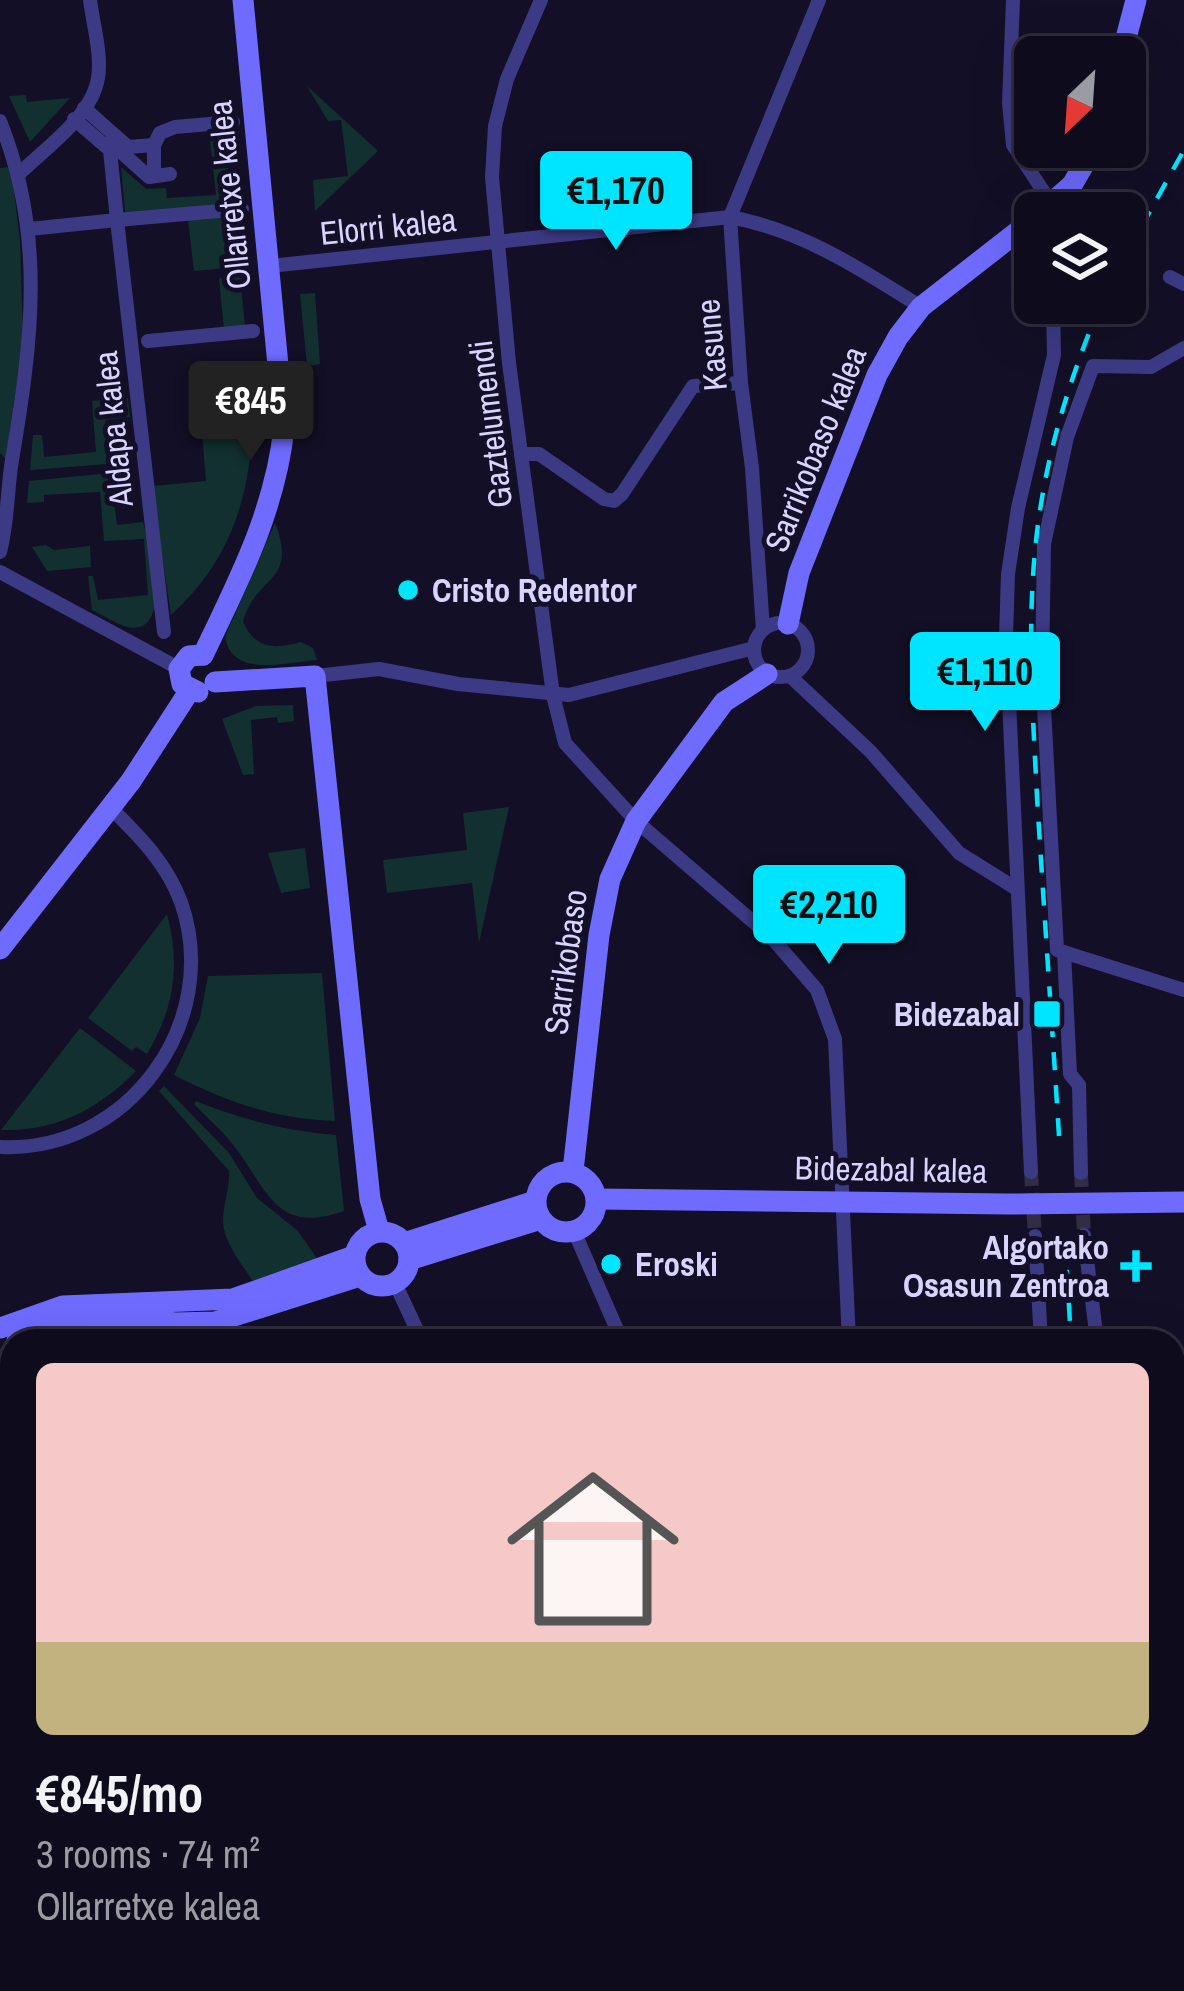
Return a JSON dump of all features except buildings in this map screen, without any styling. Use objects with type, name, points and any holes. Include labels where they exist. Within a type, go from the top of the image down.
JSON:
[{"type":"street","points":[[11,172],[79,114],[99,76],[90,0]]},
{"type":"street","name":"Ollarretxe kalea","points":[[203,655],[261,531],[279,470],[284,428],[243,0]]},
{"type":"street","name":"Gaztelumendi","points":[[541,0],[507,79],[495,126],[492,177],[553,695],[565,742],[636,821],[772,938],[817,990],[836,1039],[849,1329]]},
{"type":"street","name":"Kasune","points":[[763,630],[730,217],[819,0]]},
{"type":"street","points":[[1013,0],[1009,104],[1013,145],[1035,192]]},
{"type":"street","points":[[1127,36],[1136,0]]},
{"type":"street","points":[[79,114],[128,147],[154,145]]},
{"type":"street","points":[[79,114],[149,177],[162,171],[154,145],[160,134],[233,122]]},
{"type":"street","name":"Aldapa kalea","points":[[79,114],[110,150],[164,632]]},
{"type":"street","points":[[0,121],[29,229],[30,334],[6,455],[0,552]]},
{"type":"street","points":[[29,229],[242,209]]},
{"type":"street","name":"Elorri kalea","points":[[270,266],[730,217],[791,235],[842,258],[921,307]]},
{"type":"street","name":"Sarrikobaso kalea","points":[[788,625],[799,573],[869,394],[898,337],[921,307],[1014,235]]},
{"type":"street","points":[[1031,1172],[1008,700],[1008,574],[1025,473],[1054,355],[1053,324]]},
{"type":"street","name":"Aldapa kalea","points":[[148,341],[253,331]]},
{"type":"street","points":[[1081,1174],[1079,1084],[1070,1074],[1042,670],[1044,544],[1067,436],[1093,366],[1151,368],[1184,348]]},
{"type":"street","points":[[521,454],[539,454],[604,499],[614,500],[693,386],[741,383]]},
{"type":"street","points":[[0,572],[184,688],[206,691],[215,682],[379,669],[458,685],[569,695],[754,647]]},
{"type":"street","points":[[790,676],[804,663],[808,650],[802,635],[788,625],[763,630],[754,647],[755,660],[767,674],[790,676],[872,752],[959,853],[1018,889]]},
{"type":"street","points":[[0,949],[110,807],[184,688],[189,656],[203,655],[215,665],[215,682]]},
{"type":"street","name":"Sarrikobaso","points":[[573,1172],[599,935],[610,879],[636,821],[724,702],[767,674]]},
{"type":"street","points":[[315,676],[370,1199],[379,1231]]},
{"type":"street","points":[[0,1147],[51,1142],[109,1117],[154,1074],[185,1013],[191,946],[181,903],[162,862],[110,807]]},
{"type":"street","points":[[1060,951],[1184,990]]},
{"type":"street","points":[[573,1172],[595,1191],[597,1199],[594,1215],[574,1231],[553,1229],[538,1210],[538,1189],[551,1175],[573,1172]]},
{"type":"street","name":"Bidezabal kalea","points":[[597,1199],[1184,1202]]},
{"type":"street","points":[[407,1251],[538,1210]]},
{"type":"street","points":[[379,1231],[393,1234],[407,1251],[405,1274],[394,1283],[376,1286],[357,1266],[362,1240],[379,1231]]},
{"type":"street","points":[[574,1231],[617,1329]]},
{"type":"street","points":[[1084,1235],[1098,1329]]},
{"type":"street","points":[[1035,1236],[1040,1329]]},
{"type":"street","points":[[0,1328],[63,1306],[232,1300],[357,1266]]},
{"type":"street","points":[[224,1329],[357,1266]]},
{"type":"street","points":[[394,1283],[416,1329]]},
{"type":"street","points":[[45,1329],[68,1319],[118,1316],[209,1329]]},
{"type":"green space","points":[[307,86],[378,151],[315,211],[313,180],[348,176],[341,120],[328,121]]},
{"type":"green space","points":[[26,95],[27,102],[70,98],[30,142],[9,96]]},
{"type":"green space","points":[[225,128],[231,204],[125,213],[121,167],[146,189],[166,188],[167,198],[216,195],[209,131]]},
{"type":"green space","points":[[11,167],[20,240],[23,340],[6,459],[0,453],[0,168]]},
{"type":"green space","points":[[233,215],[239,267],[194,271],[188,220]]},
{"type":"green space","points":[[240,275],[245,327],[224,329],[219,278]]},
{"type":"green space","points":[[315,293],[320,364],[307,366],[300,294]]},
{"type":"green space","points":[[128,398],[130,417],[105,420],[109,464],[30,470],[33,435],[42,435],[44,457],[96,452],[92,401]]},
{"type":"green space","points":[[253,424],[247,479],[232,529],[208,574],[171,615],[152,486],[206,481],[202,434]]},
{"type":"green space","points":[[110,473],[117,525],[143,522],[150,549],[155,604],[151,618],[142,626],[127,627],[92,610],[88,576],[93,576],[98,600],[148,595],[144,539],[104,541],[100,492],[44,495],[44,502],[27,503],[29,481]]},
{"type":"green space","points":[[275,523],[281,543],[279,568],[256,595],[243,622],[260,642],[283,646],[301,642],[313,648],[317,660],[249,663],[238,659],[225,637]]},
{"type":"green space","points":[[46,545],[54,550],[90,546],[91,567],[47,571],[32,547]]},
{"type":"green space","points":[[293,705],[294,721],[278,723],[277,717],[251,720],[254,774],[243,775],[222,719],[256,706]]},
{"type":"green space","points":[[509,807],[479,943],[472,883],[387,893],[383,860],[467,850],[463,813]]},
{"type":"green space","points":[[305,848],[310,888],[281,893],[268,853]]},
{"type":"green space","points":[[167,914],[174,951],[172,986],[147,1054],[136,1047],[132,1051],[88,1018]]},
{"type":"green space","points":[[322,973],[335,1121],[252,1107],[174,1075],[200,1018],[208,976]]},
{"type":"green space","points":[[80,1028],[136,1071],[107,1097],[75,1116],[40,1127],[1,1130]]},
{"type":"green space","points":[[164,1086],[229,1153],[257,1198],[298,1231],[316,1257],[314,1263],[254,1283],[224,1229],[229,1171],[159,1091]]},
{"type":"green space","points":[[196,1101],[265,1124],[336,1135],[344,1211],[321,1217],[288,1213],[266,1193]]},
{"type":"tunnel","points":[[1031,1172],[1035,1236]]},
{"type":"tunnel","points":[[1081,1173],[1084,1235]]},
{"type":"railway","points":[[1146,218],[1184,150]]},
{"type":"railway","points":[[1059,1136],[1033,724],[1033,577],[1051,453],[1093,324]]},
{"type":"railway","points":[[1065,1237],[1070,1329]]},
{"type":"place","name":"Cristo Redentor","points":[[408,590]]},
{"type":"place","name":"Bidezabal","points":[[1047,1014]]},
{"type":"place","name":"Eroski","points":[[611,1264]]},
{"type":"place","name":"Algortako Osasun Zentroa","points":[[1136,1266]]}]
